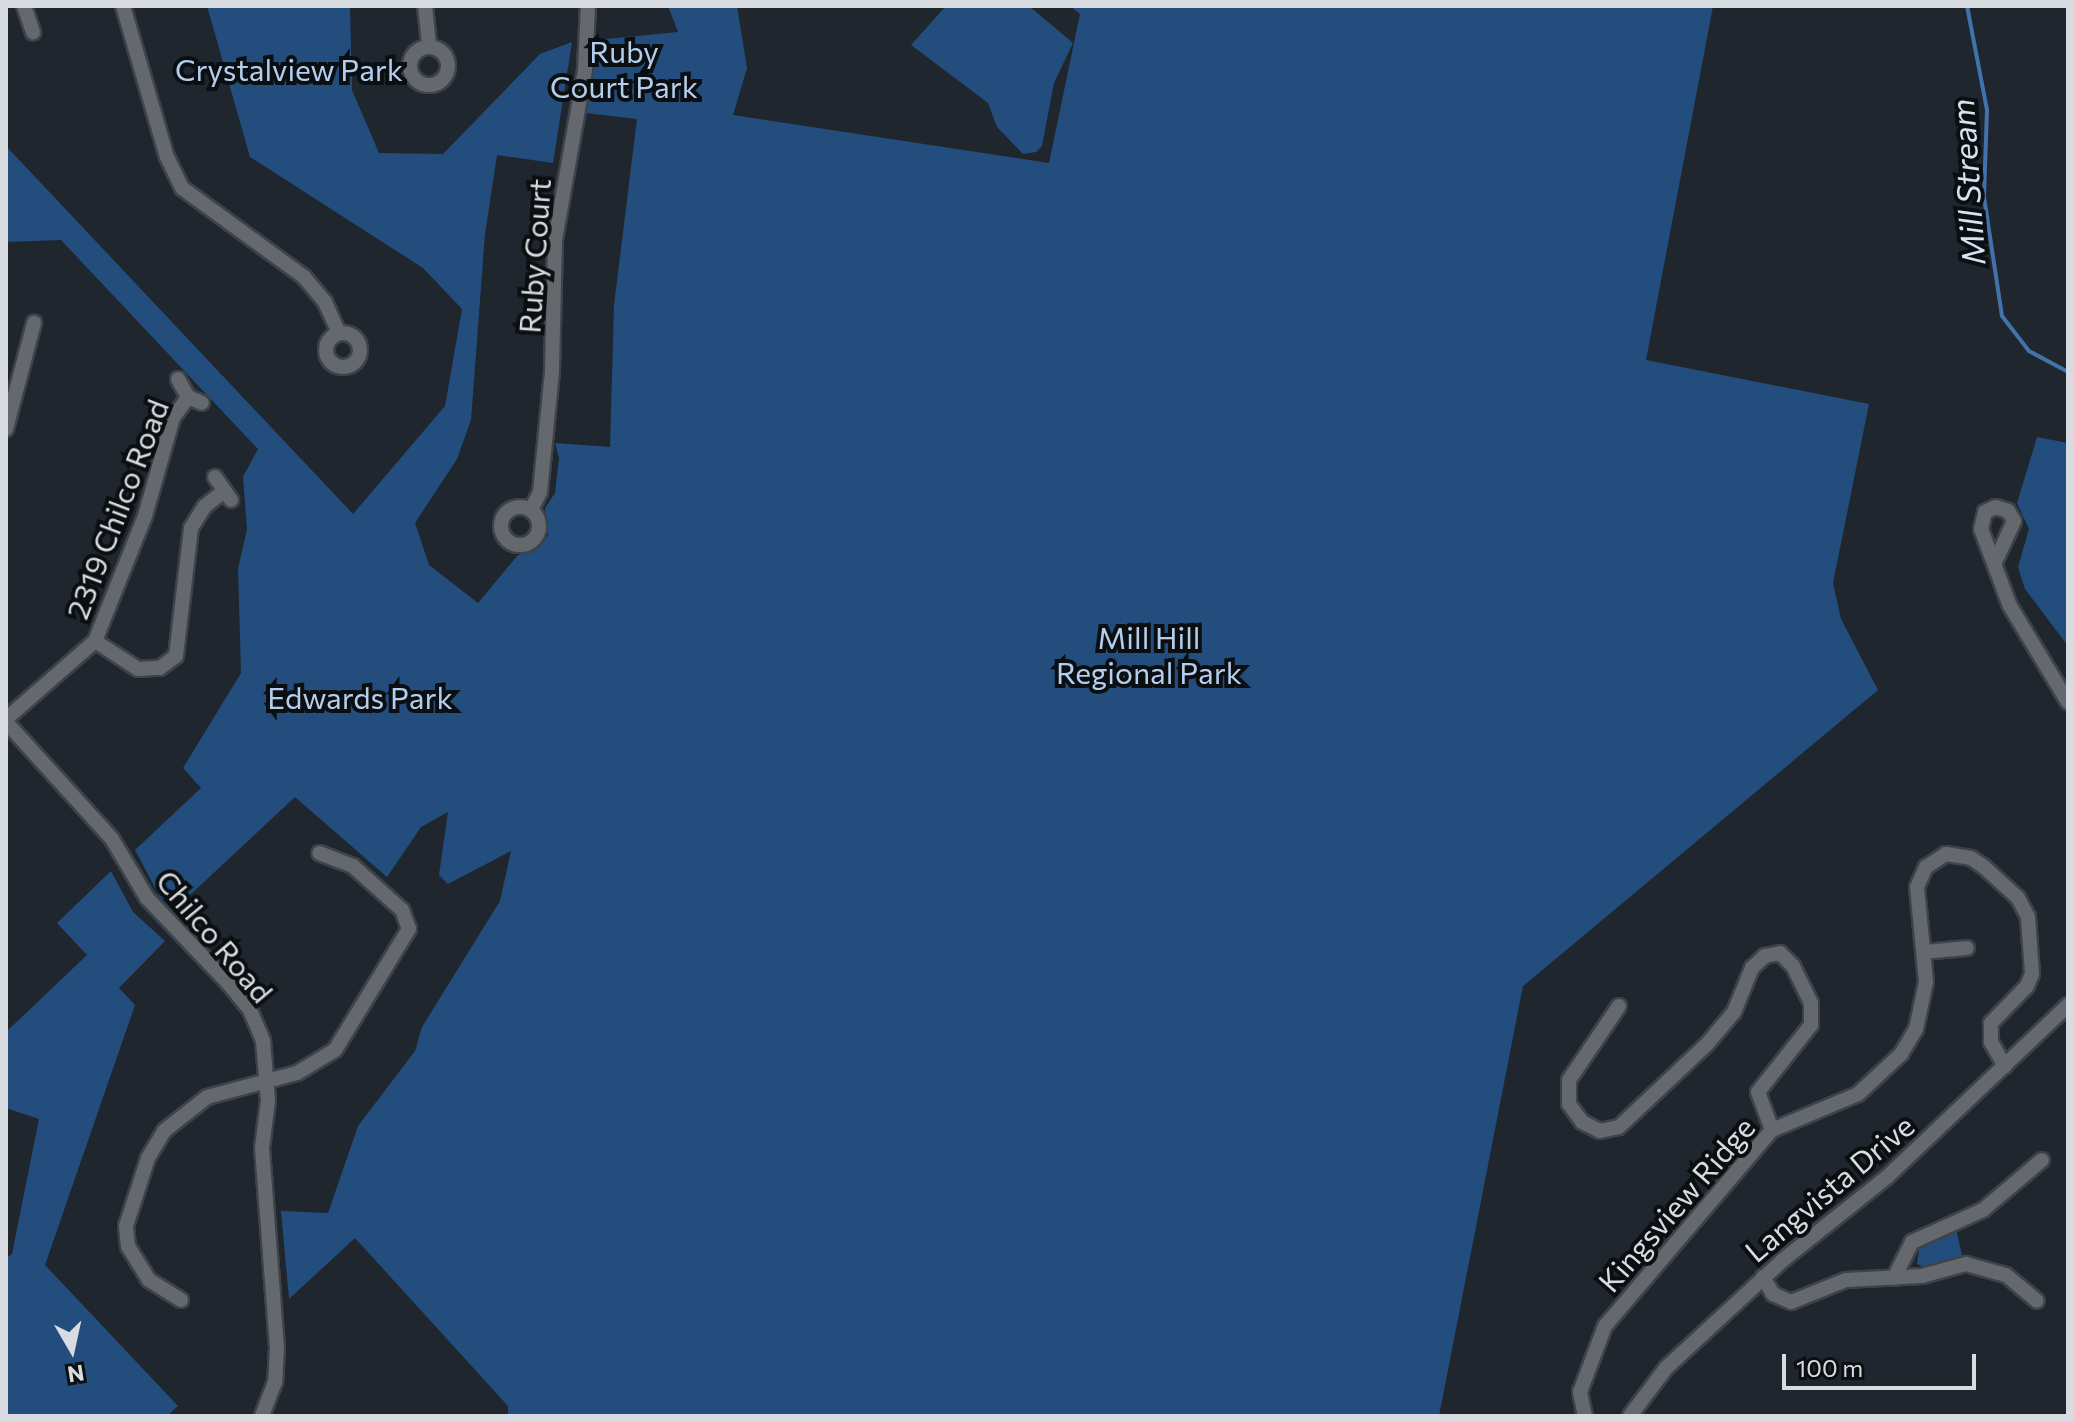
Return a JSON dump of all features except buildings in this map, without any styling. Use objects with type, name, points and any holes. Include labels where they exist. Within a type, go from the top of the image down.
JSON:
[{"type":"street","points":[[24,6],[33,32]]},
{"type":"street","points":[[123,6],[167,157],[182,188],[304,277],[325,302],[339,333]]},
{"type":"street","points":[[425,6],[429,45]]},
{"type":"street","name":"Ruby Court","points":[[531,510],[540,492],[552,371],[555,240],[585,69],[588,6]]},
{"type":"street","points":[[6,429],[34,323]]},
{"type":"street","name":"2319 Chilco Road","points":[[6,720],[95,641],[145,516],[173,418],[195,400],[178,379]]},
{"type":"street","name":"2319 Chilco Road","points":[[95,641],[138,669],[160,668],[176,656],[191,528],[205,506],[228,496],[215,477]]},
{"type":"street","points":[[1996,560],[2010,606],[2068,702]]},
{"type":"street","name":"Chilco Road","points":[[6,720],[112,839],[147,898],[250,1010],[263,1041],[268,1079],[262,1148],[276,1290],[276,1366],[262,1416]]},
{"type":"street","points":[[181,1300],[149,1280],[128,1246],[126,1226],[142,1171],[164,1131],[185,1112],[230,1087],[297,1073],[335,1050],[409,929],[402,910],[353,866],[319,853]]},
{"type":"street","name":"Kingsview Ridge","points":[[1585,1416],[1580,1392],[1605,1326],[1772,1130],[1858,1094],[1901,1054],[1916,1029],[1924,1001],[1924,952],[1917,887],[1935,860],[1946,854],[1971,858],[2018,898],[2028,917],[2034,959],[2027,986],[1991,1023],[1991,1042],[2005,1066]]},
{"type":"street","points":[[1924,952],[1967,948]]},
{"type":"street","points":[[1619,1006],[1569,1080],[1569,1104],[1582,1122],[1600,1131],[1619,1127],[1708,1043],[1734,1012],[1752,968],[1765,956],[1780,953],[1793,966],[1811,1003],[1811,1025],[1758,1092],[1772,1130]]},
{"type":"street","name":"Langvista Drive","points":[[1630,1416],[1666,1368],[1763,1277],[1887,1177],[2068,1005]]},
{"type":"street","points":[[1894,1278],[1912,1242],[1983,1210],[2042,1160]]},
{"type":"street","points":[[1763,1277],[1773,1294],[1791,1302],[1846,1280],[1894,1278],[1966,1264],[2006,1275],[2037,1301]]},
{"type":"green space","name":"Mill Hill Regional Park","points":[[207,6],[350,6],[352,90],[379,153],[443,154],[540,54],[572,42],[553,163],[497,155],[485,234],[471,420],[457,459],[415,523],[429,565],[478,603],[518,555],[533,552],[548,536],[545,508],[555,493],[559,458],[555,443],[610,447],[614,305],[637,119],[585,113],[596,40],[678,32],[668,6],[737,6],[747,68],[733,115],[1049,163],[1080,14],[1070,6],[1713,6],[1646,360],[1869,404],[1833,583],[1841,619],[1878,690],[1523,986],[1439,1416],[508,1416],[508,1406],[355,1238],[289,1299],[281,1211],[328,1213],[358,1126],[415,1051],[422,1027],[500,901],[511,851],[448,884],[439,875],[448,812],[421,827],[387,877],[295,797],[176,908],[160,897],[135,850],[201,788],[183,768],[241,673],[238,569],[247,529],[243,477],[258,449],[61,240],[6,242],[6,146],[353,514],[445,406],[462,309],[423,268],[250,157]]},
{"type":"green space","points":[[946,6],[1029,6],[1073,43],[1054,83],[1042,146],[1036,152],[1023,154],[997,127],[988,103],[911,45]]},
{"type":"green space","points":[[2037,437],[2068,443],[2068,646],[2025,589],[2018,567],[2029,529],[2017,503]]},
{"type":"green space","points":[[111,871],[133,912],[165,941],[119,988],[135,1005],[45,1265],[178,1406],[167,1416],[6,1416],[6,1258],[12,1254],[39,1119],[6,1108],[6,1032],[87,955],[57,923]]},
{"type":"green space","points":[[1956,1229],[1963,1259],[1925,1267],[1917,1264],[1919,1249]]},
{"type":"waterway","name":"Mill Stream","points":[[1967,6],[1987,110],[1984,197],[2002,316],[2029,351],[2068,372]]},
{"type":"park label","name":"Ruby Court Park","points":[[624,68]]},
{"type":"park label","name":"Crystalview Park","points":[[289,69]]},
{"type":"park label","name":"Edwards Park","points":[[360,697]]}]
